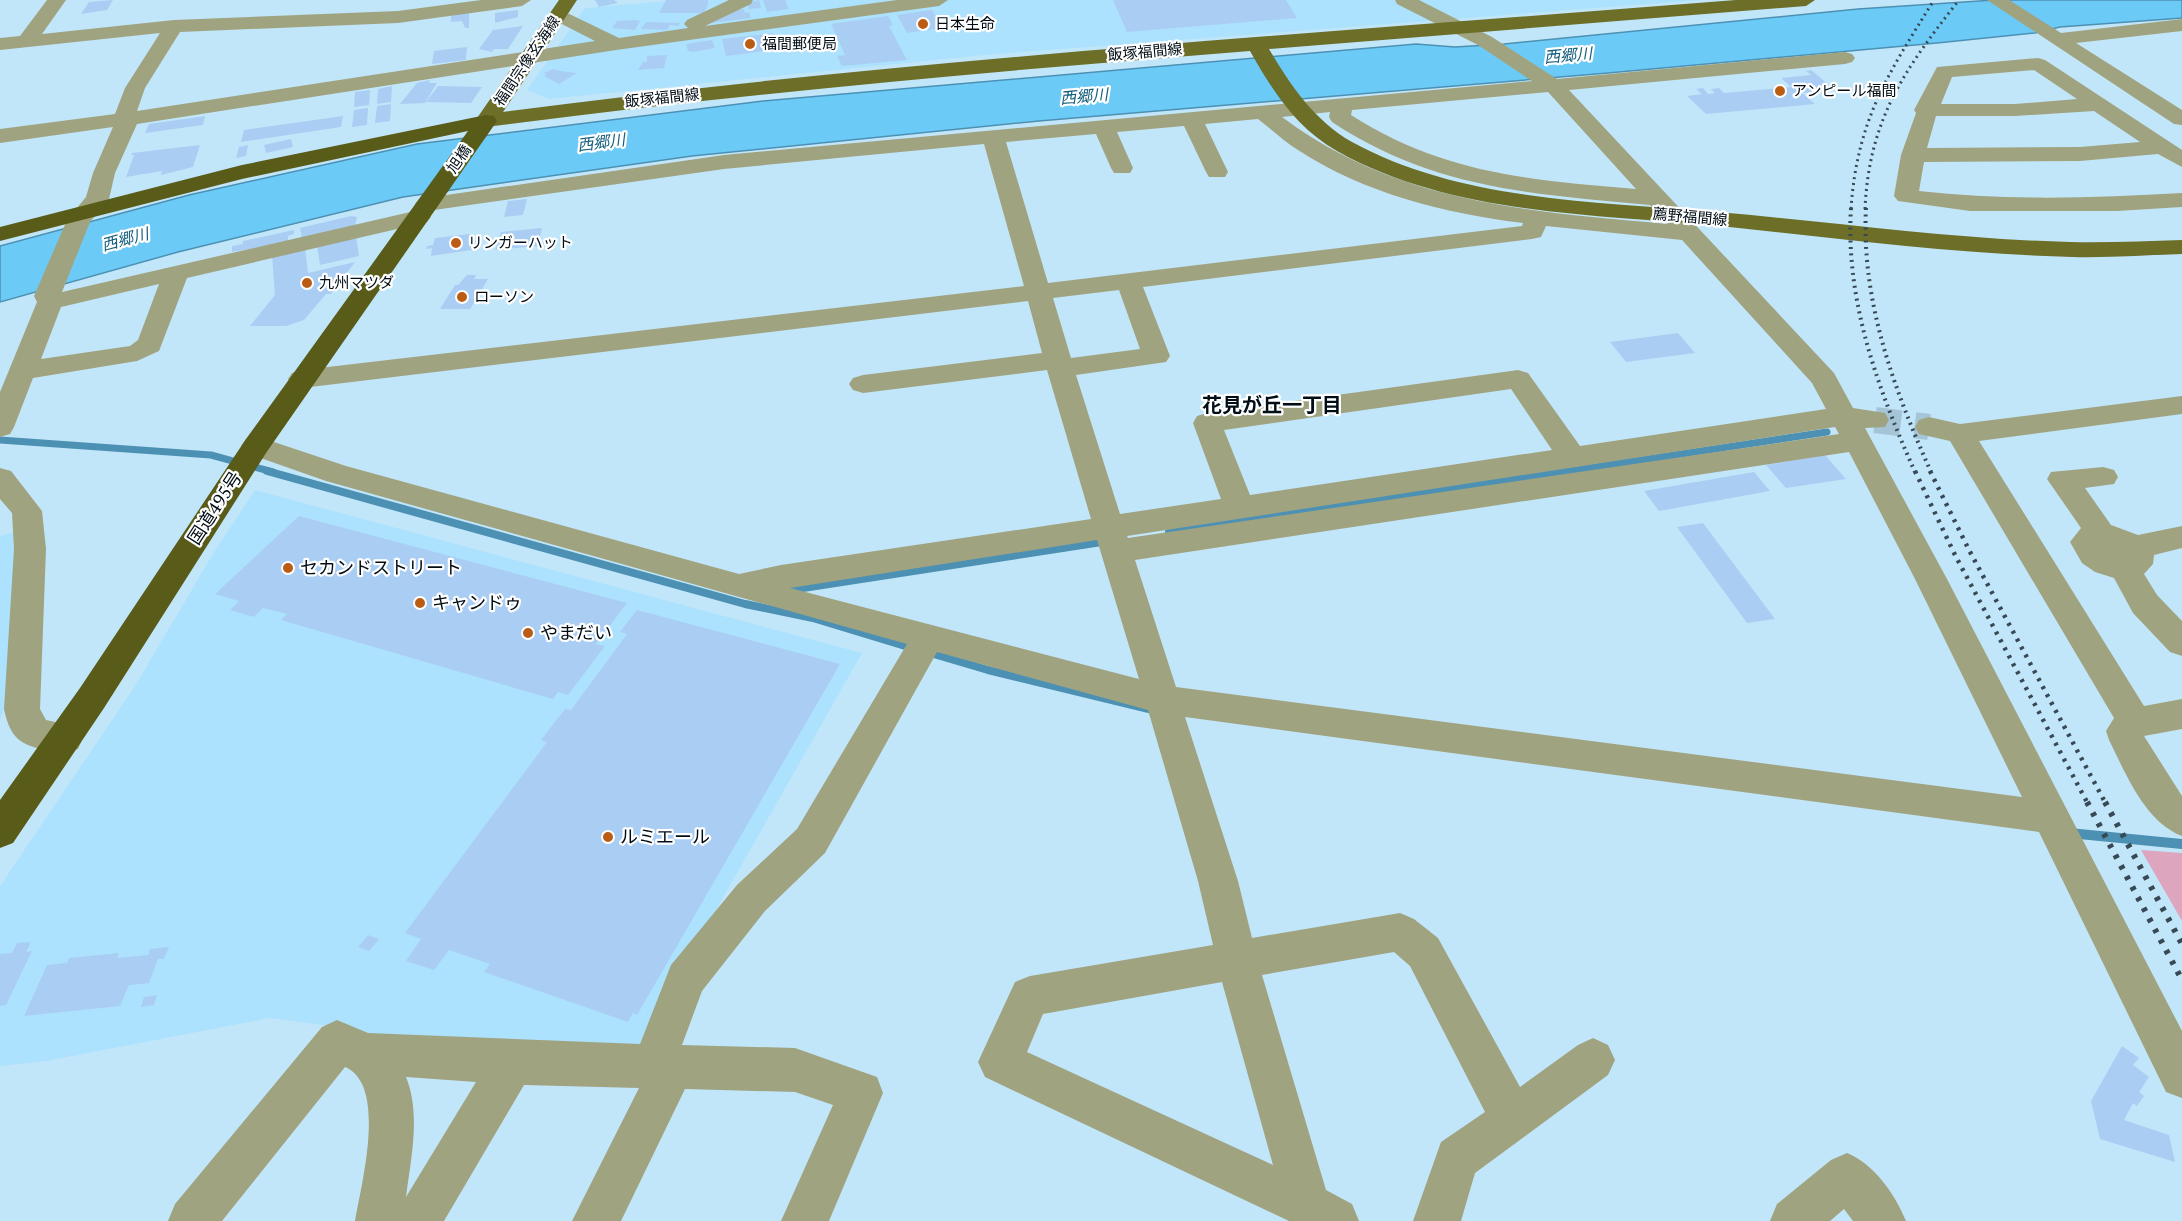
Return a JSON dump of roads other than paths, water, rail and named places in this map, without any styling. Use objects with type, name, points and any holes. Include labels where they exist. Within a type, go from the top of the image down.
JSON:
[{"type":"highway","name":"旭橋","points":[[428,204],[483,125]]},
{"type":"highway","points":[[0,234],[84,215],[295,159],[483,125]]},
{"type":"highway","name":"国道495号","points":[[0,831],[65,738],[256,446],[428,204]]},
{"type":"main road","name":"飯塚福間線","points":[[483,125],[632,101],[807,82],[1258,47],[1732,3],[1806,0]]},
{"type":"main road","name":"福間宗像玄海線","points":[[483,125],[564,8]]},
{"type":"main road","name":"薦野福間線","points":[[1258,47],[1292,104],[1316,127],[1345,147],[1382,164],[1469,189],[1524,200],[2060,249],[2182,247]]},
{"type":"street","points":[[27,40],[57,0]]},
{"type":"street","points":[[321,22],[340,0]]},
{"type":"street","points":[[0,44],[184,26],[398,17],[522,0]]},
{"type":"street","points":[[665,37],[744,0]]},
{"type":"street","points":[[0,136],[128,119],[531,56],[939,0]]},
{"type":"street","points":[[1996,0],[2182,119]]},
{"type":"street","points":[[1416,2],[1485,41],[1550,83],[1824,379],[1859,426],[1931,579],[2182,1076]]},
{"type":"street","points":[[128,119],[125,114],[135,88],[184,26],[219,5]]},
{"type":"street","points":[[564,8],[616,44]]},
{"type":"street","points":[[2055,37],[2182,25]]},
{"type":"street","points":[[49,299],[177,271],[428,204],[724,162],[1261,111],[1292,104],[1343,104],[1550,83],[1845,58]]},
{"type":"street","points":[[2182,160],[2038,64],[1944,71],[1925,110],[1912,154],[1906,196],[1970,204],[2059,205],[2182,200]]},
{"type":"street","points":[[2076,90],[2131,86]]},
{"type":"street","points":[[1343,104],[1340,117],[1355,129],[1385,147],[1423,162],[1518,184],[1657,200]]},
{"type":"street","points":[[1925,110],[2015,110],[2097,104]]},
{"type":"street","points":[[1261,111],[1298,142],[1321,156],[1391,186],[1543,226],[1590,233],[1604,225],[1684,229]]},
{"type":"street","points":[[1191,117],[1217,172]]},
{"type":"street","points":[[0,427],[49,299],[84,215],[97,199],[105,173],[128,119]]},
{"type":"street","points":[[1103,126],[1122,168]]},
{"type":"street","points":[[993,137],[1058,364],[1218,881],[1237,961],[1321,1213]]},
{"type":"street","points":[[1912,154],[2080,154],[2161,147]]},
{"type":"street","points":[[302,379],[1038,292],[1130,286],[1543,226]]},
{"type":"street","points":[[21,371],[138,353],[150,345],[177,271]]},
{"type":"street","points":[[863,384],[1156,356],[1130,286]]},
{"type":"street","points":[[1240,509],[1207,423],[1518,380],[1573,458]]},
{"type":"street","points":[[1929,426],[1960,434],[2182,405]]},
{"type":"street","points":[[1114,540],[1240,509],[1573,458],[1859,426]]},
{"type":"street","points":[[738,586],[781,577],[1114,540],[1859,426]]},
{"type":"street","points":[[1960,434],[2135,722]]},
{"type":"street","points":[[256,446],[337,474],[738,586],[1160,699],[2058,833]]},
{"type":"street","points":[[2103,477],[2062,479],[2101,534],[2093,535],[2086,542],[2091,553],[2106,563],[2129,558],[2182,537]]},
{"type":"street","points":[[0,478],[27,511],[30,549],[22,709],[25,724],[33,731],[65,738]]},
{"type":"street","points":[[2129,558],[2145,604],[2182,643]]},
{"type":"street","points":[[596,1221],[663,1067],[686,979],[751,898],[811,841],[929,636]]},
{"type":"street","points":[[2182,714],[2135,722],[2124,731],[2164,803],[2182,819]]},
{"type":"street","points":[[1321,1213],[1000,1062],[1030,996],[1400,932],[1424,952],[1513,1120]]},
{"type":"street","points":[[192,1221],[338,1042],[368,1055],[393,1054],[512,1063],[795,1070],[861,1093],[805,1221]]},
{"type":"street","points":[[368,1055],[388,1087],[392,1127],[380,1221]]},
{"type":"street","points":[[1437,1221],[1457,1158],[1513,1120],[1593,1060]]},
{"type":"street","points":[[417,1221],[512,1063]]},
{"type":"street","points":[[1794,1221],[1847,1176],[1882,1221]]},
{"type":"water","name":"西郷川","points":[[1994,0],[2182,0],[2182,18],[2060,27],[2035,33],[1937,43],[1608,73],[1039,121],[692,156],[403,197],[178,252],[0,302],[0,246],[189,195],[417,144],[763,101],[1416,44],[1455,47],[1504,44],[1858,9]]},
{"type":"waterway","points":[[1562,472],[1827,432]]},
{"type":"waterway","points":[[0,440],[211,455],[273,472]]},
{"type":"waterway","points":[[267,471],[745,604],[813,618],[915,649]]},
{"type":"waterway","points":[[1169,532],[1572,471]]},
{"type":"waterway","points":[[790,590],[1108,541]]},
{"type":"waterway","points":[[927,652],[988,670],[1153,710]]},
{"type":"waterway","points":[[2069,833],[2182,844]]},
{"type":"tunnel","points":[[1875,420],[1929,427]]},
{"type":"railway","points":[[1851,209],[1854,178],[1868,123],[1889,75],[1934,0]]},
{"type":"railway","points":[[1865,209],[1874,148],[1893,97],[1922,49],[1959,0]]},
{"type":"railway","points":[[1866,208],[1869,277],[1883,344],[1893,377],[1931,472]]},
{"type":"railway","points":[[1851,209],[1853,276],[1867,343],[1889,409],[1915,472]]},
{"type":"railway","points":[[1915,471],[1955,555],[2088,804]]},
{"type":"railway","points":[[1930,471],[1969,550],[2106,804]]},
{"type":"railway","points":[[2087,802],[2182,980]]},
{"type":"railway","points":[[2105,802],[2182,944]]},
{"type":"place","name":"日本生命","points":[[923,24]]},
{"type":"place","name":"福間郵便局","points":[[750,44]]},
{"type":"place","name":"アンピール福間","points":[[1780,91]]},
{"type":"place","name":"リンガーハット","points":[[456,243]]},
{"type":"place","name":"九州マツダ","points":[[307,283]]},
{"type":"place","name":"ローソン","points":[[462,297]]},
{"type":"place","name":"セカンドストリート","points":[[288,568]]},
{"type":"place","name":"キャンドゥ","points":[[420,603]]},
{"type":"place","name":"やまだい","points":[[528,633]]},
{"type":"place","name":"ルミエール","points":[[608,837]]},
{"type":"district","name":"花見が丘一丁目","points":[[1272,405]]}]
